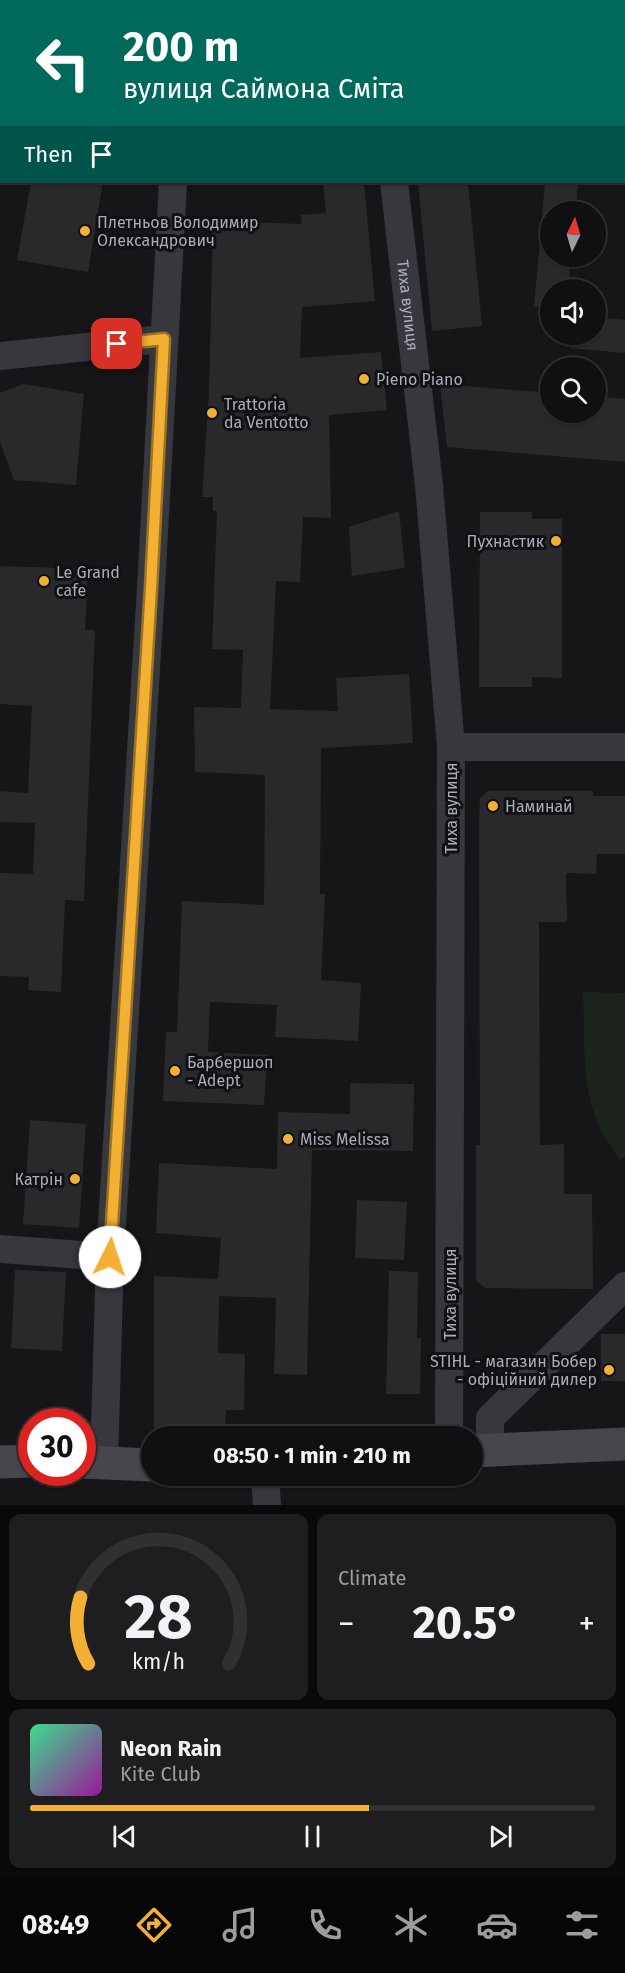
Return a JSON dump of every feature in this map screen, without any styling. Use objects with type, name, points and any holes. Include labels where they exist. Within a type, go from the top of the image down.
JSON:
[{"type":"main road","points":[[483,1451],[625,1444]]},
{"type":"main road","points":[[0,1462],[18,1461]]},
{"type":"main road","points":[[96,1462],[141,1464]]},
{"type":"street","points":[[96,1426],[110,1257],[151,588],[172,183]]},
{"type":"street","name":"Тиха вулиця","points":[[394,183],[429,485],[451,747],[450,1426]]},
{"type":"street","points":[[0,356],[164,339]]},
{"type":"street","points":[[451,747],[625,747]]},
{"type":"street","points":[[0,1249],[110,1257]]},
{"type":"street","points":[[483,1444],[490,1418],[625,1286]]},
{"type":"street","points":[[266,1486],[267,1505]]},
{"type":"shaded area","points":[[583,992],[625,993],[625,1156],[620,1160],[602,1132],[590,1099],[585,1063]]},
{"type":"building","points":[[31,183],[103,183],[88,272],[17,260]]},
{"type":"building","points":[[323,183],[364,183],[375,301],[302,307],[300,358],[381,352],[387,410],[329,415],[331,518],[303,517],[300,582],[276,581],[270,709],[338,711],[336,678],[409,674],[413,743],[321,748],[320,894],[325,894],[321,980],[361,983],[358,1041],[275,1037],[277,1005],[210,1002],[208,1052],[267,1055],[264,1105],[163,1101],[166,1032],[177,1032],[182,901],[264,905],[265,775],[195,772],[194,707],[241,708],[243,650],[212,649],[217,511],[213,511],[213,497],[202,497],[209,393],[213,221],[302,224],[301,215],[326,213]]},
{"type":"building","points":[[418,183],[468,183],[482,326],[432,331]]},
{"type":"building","points":[[545,183],[578,184],[576,201],[543,201]]},
{"type":"building","points":[[540,239],[540,267],[570,267],[569,279],[540,279],[540,307],[534,307]]},
{"type":"building","points":[[606,318],[625,320],[625,353],[570,348],[570,345],[606,345]]},
{"type":"building","points":[[23,384],[84,394],[76,485],[14,480],[0,442],[0,393]]},
{"type":"building","points":[[440,384],[540,392],[540,423],[606,423],[606,397],[625,399],[625,462],[447,447]]},
{"type":"building","points":[[399,511],[405,568],[352,576],[349,527]]},
{"type":"building","points":[[480,512],[532,512],[532,519],[562,519],[562,678],[532,677],[532,687],[479,687]]},
{"type":"building","points":[[0,566],[88,569],[85,630],[95,630],[84,901],[65,900],[61,992],[28,990],[29,977],[0,976],[0,873],[33,874],[35,823],[0,822],[0,791],[28,793],[32,706],[0,704]]},
{"type":"building","points":[[488,791],[593,791],[593,796],[625,796],[625,854],[597,854],[596,874],[566,873],[567,922],[539,922],[540,1145],[564,1144],[564,1194],[592,1194],[593,1289],[485,1288],[476,1280],[476,1145],[480,1145],[479,823],[480,798]]},
{"type":"building","points":[[350,1083],[414,1084],[413,1151],[312,1150],[307,1375],[274,1374],[276,1298],[219,1296],[218,1353],[245,1354],[244,1410],[226,1410],[225,1426],[154,1426],[154,1276],[218,1279],[221,1238],[156,1233],[159,1163],[277,1169],[278,1112],[350,1114]]},
{"type":"building","points":[[30,1120],[86,1124],[79,1228],[23,1224]]},
{"type":"building","points":[[357,1200],[407,1202],[404,1260],[355,1258]]},
{"type":"building","points":[[15,1270],[66,1272],[62,1351],[11,1348]]},
{"type":"building","points":[[389,1271],[418,1272],[417,1338],[421,1338],[420,1394],[386,1394]]},
{"type":"building","points":[[601,1334],[625,1334],[625,1381],[601,1381]]},
{"type":"place","name":"Плетньов Володимир Олександрович","points":[[85,231]]},
{"type":"place","name":"Pieno Piano","points":[[364,379]]},
{"type":"place","name":"Trattoria da Ventotto","points":[[212,413]]},
{"type":"place","name":"Пухнастик","points":[[556,541]]},
{"type":"place","name":"Le Grand cafe","points":[[44,581]]},
{"type":"place","name":"Наминай","points":[[493,806]]},
{"type":"place","name":"Барбершоп - Adept","points":[[175,1071]]},
{"type":"place","name":"Miss Melissa","points":[[288,1139]]},
{"type":"place","name":"Катрін","points":[[75,1179]]},
{"type":"place","name":"STIHL - магазин Бобер - офіційний дилер","points":[[609,1370]]},
{"type":"route","points":[[110,1257],[164,339],[117,344]]}]
